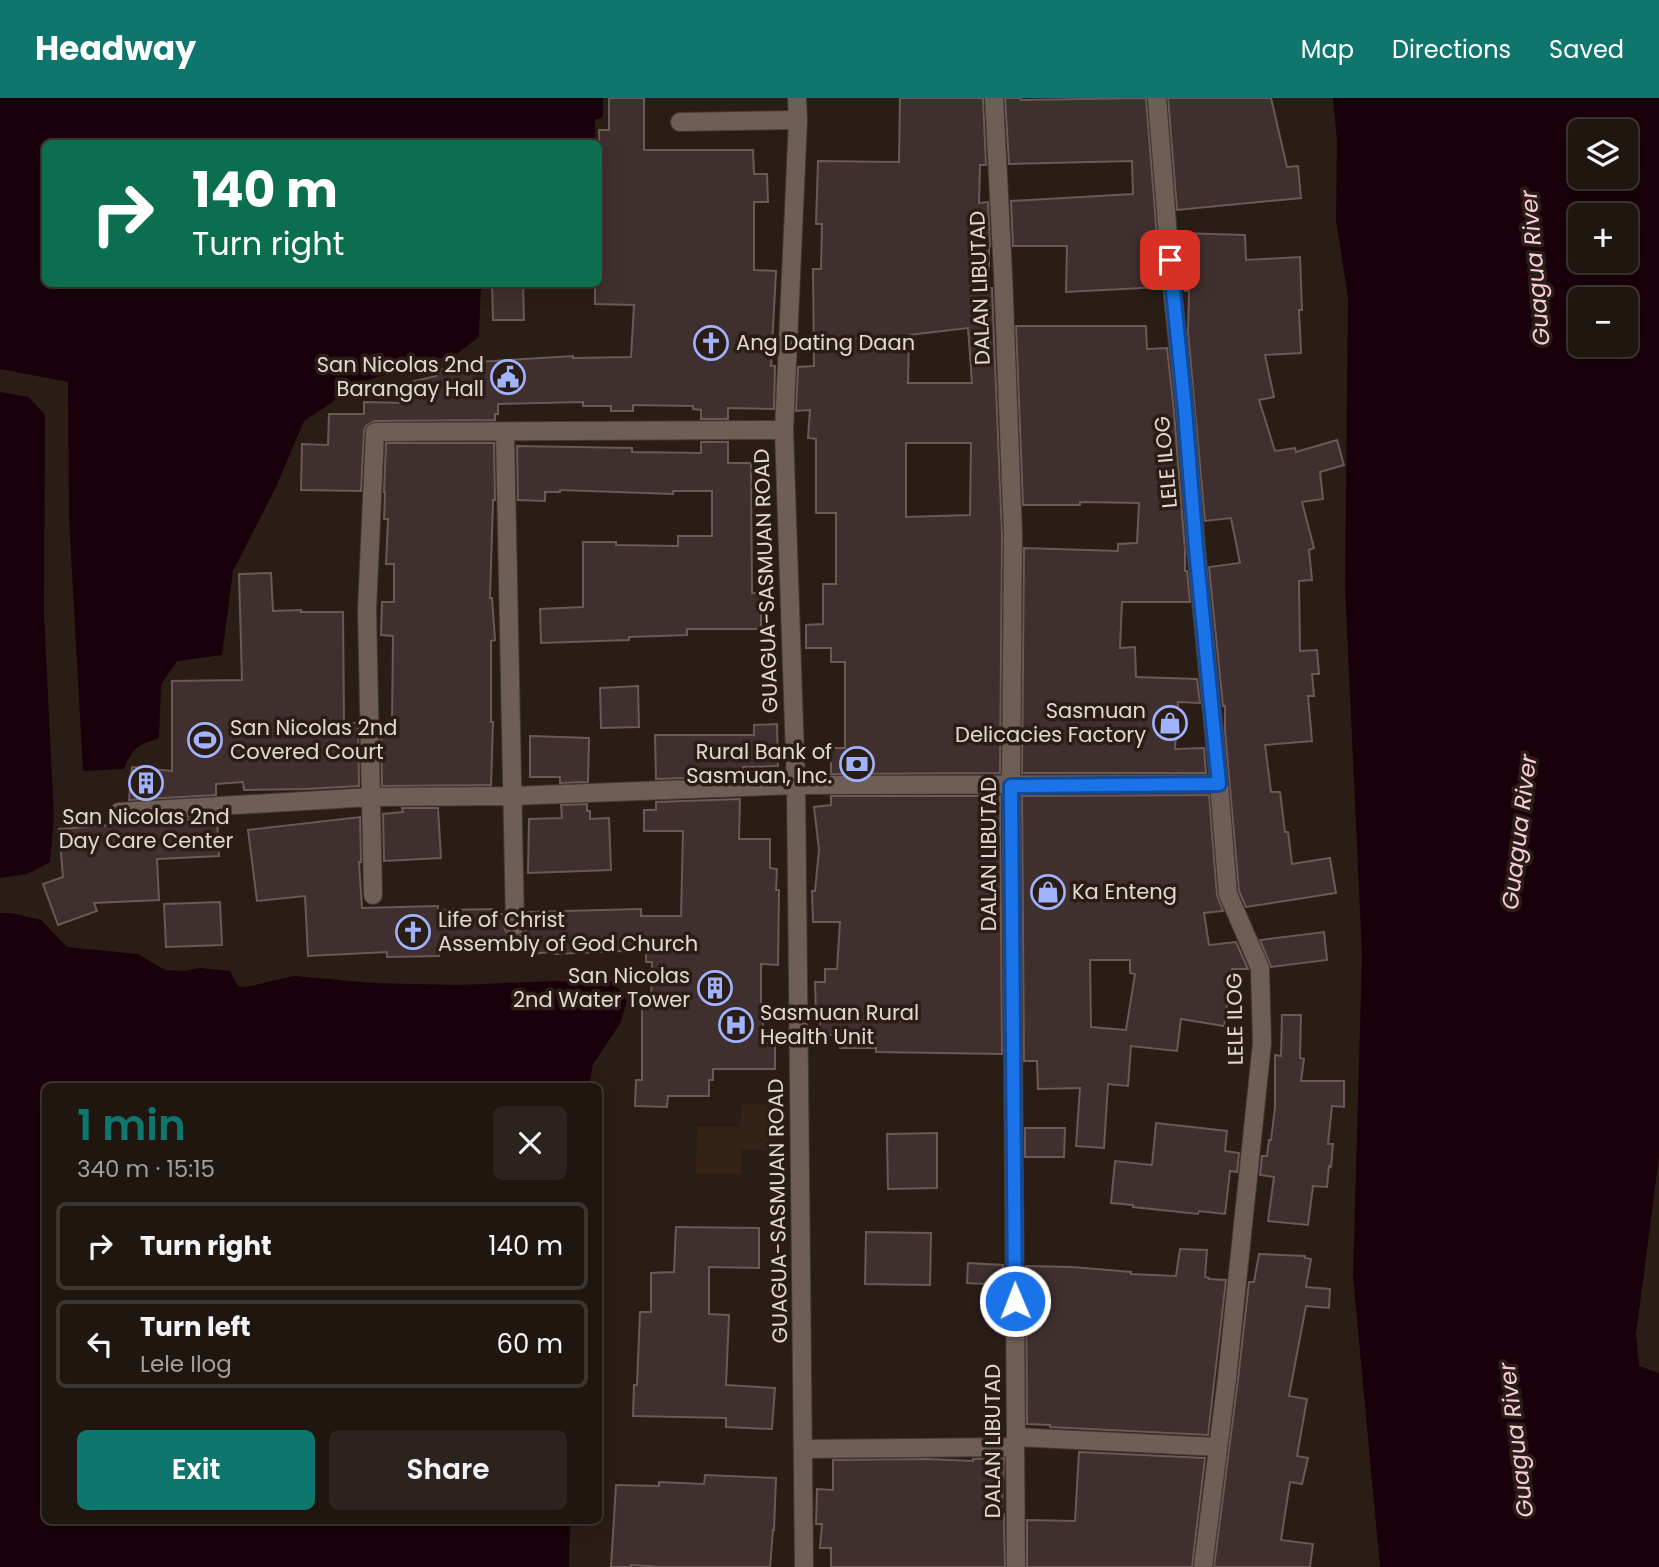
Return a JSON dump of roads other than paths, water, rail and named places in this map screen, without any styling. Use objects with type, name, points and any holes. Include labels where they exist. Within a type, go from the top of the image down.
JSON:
[{"type":"street","name":"GUAGUA-SASMUAN ROAD","points":[[797,98],[784,430],[796,785],[804,1567]]},
{"type":"street","name":"DALAN LIBUTAD","points":[[994,98],[1013,535],[1011,786],[1016,1567]]},
{"type":"street","name":"LELE ILOG","points":[[1157,98],[1228,894],[1260,968],[1262,1043],[1227,1378],[1203,1567]]},
{"type":"street","points":[[680,122],[798,121]]},
{"type":"street","points":[[373,895],[367,610],[375,432],[784,430]]},
{"type":"street","points":[[505,432],[515,926]]},
{"type":"street","points":[[119,812],[371,797],[512,796],[796,785],[1219,784]]},
{"type":"street","points":[[804,1449],[1016,1442],[1218,1447]]},
{"type":"water","points":[[0,98],[603,98],[603,117],[595,120],[595,140],[42,140],[42,287],[481,287],[479,337],[458,353],[364,381],[304,421],[276,487],[233,571],[222,655],[177,661],[161,685],[159,738],[137,748],[124,769],[83,771],[69,519],[68,382],[0,369]]},
{"type":"water","name":"Guagua River","points":[[1333,98],[1659,98],[1659,1157],[1636,1334],[1639,1366],[1659,1373],[1659,1567],[1380,1567],[1353,1276],[1362,955],[1345,587],[1348,297],[1336,221],[1337,141]]},
{"type":"water","points":[[0,392],[29,397],[45,415],[44,613],[54,817],[50,862],[27,874],[0,878]]},
{"type":"water","points":[[0,913],[41,920],[67,947],[138,954],[165,970],[200,968],[230,971],[238,986],[246,987],[294,976],[373,983],[459,985],[553,981],[614,982],[627,1001],[620,1024],[593,1064],[590,1083],[42,1083],[42,1524],[570,1524],[569,1567],[0,1567]]},
{"type":"place","name":"Ang Dating Daan","points":[[711,343]]},
{"type":"place","name":"San Nicolas 2nd Barangay Hall","points":[[508,377]]},
{"type":"place","name":"Sasmuan Delicacies Factory","points":[[1170,723]]},
{"type":"place","name":"San Nicolas 2nd Covered Court","points":[[205,740]]},
{"type":"place","name":"Rural Bank of Sasmuan, Inc.","points":[[857,764]]},
{"type":"place","name":"San Nicolas 2nd Day Care Center","points":[[146,783]]},
{"type":"place","name":"Ka Enteng","points":[[1048,892]]},
{"type":"place","name":"Life of Christ Assembly of God Church","points":[[413,932]]},
{"type":"place","name":"San Nicolas 2nd Water Tower","points":[[715,988]]},
{"type":"place","name":"Sasmuan Rural Health Unit","points":[[736,1025]]}]
